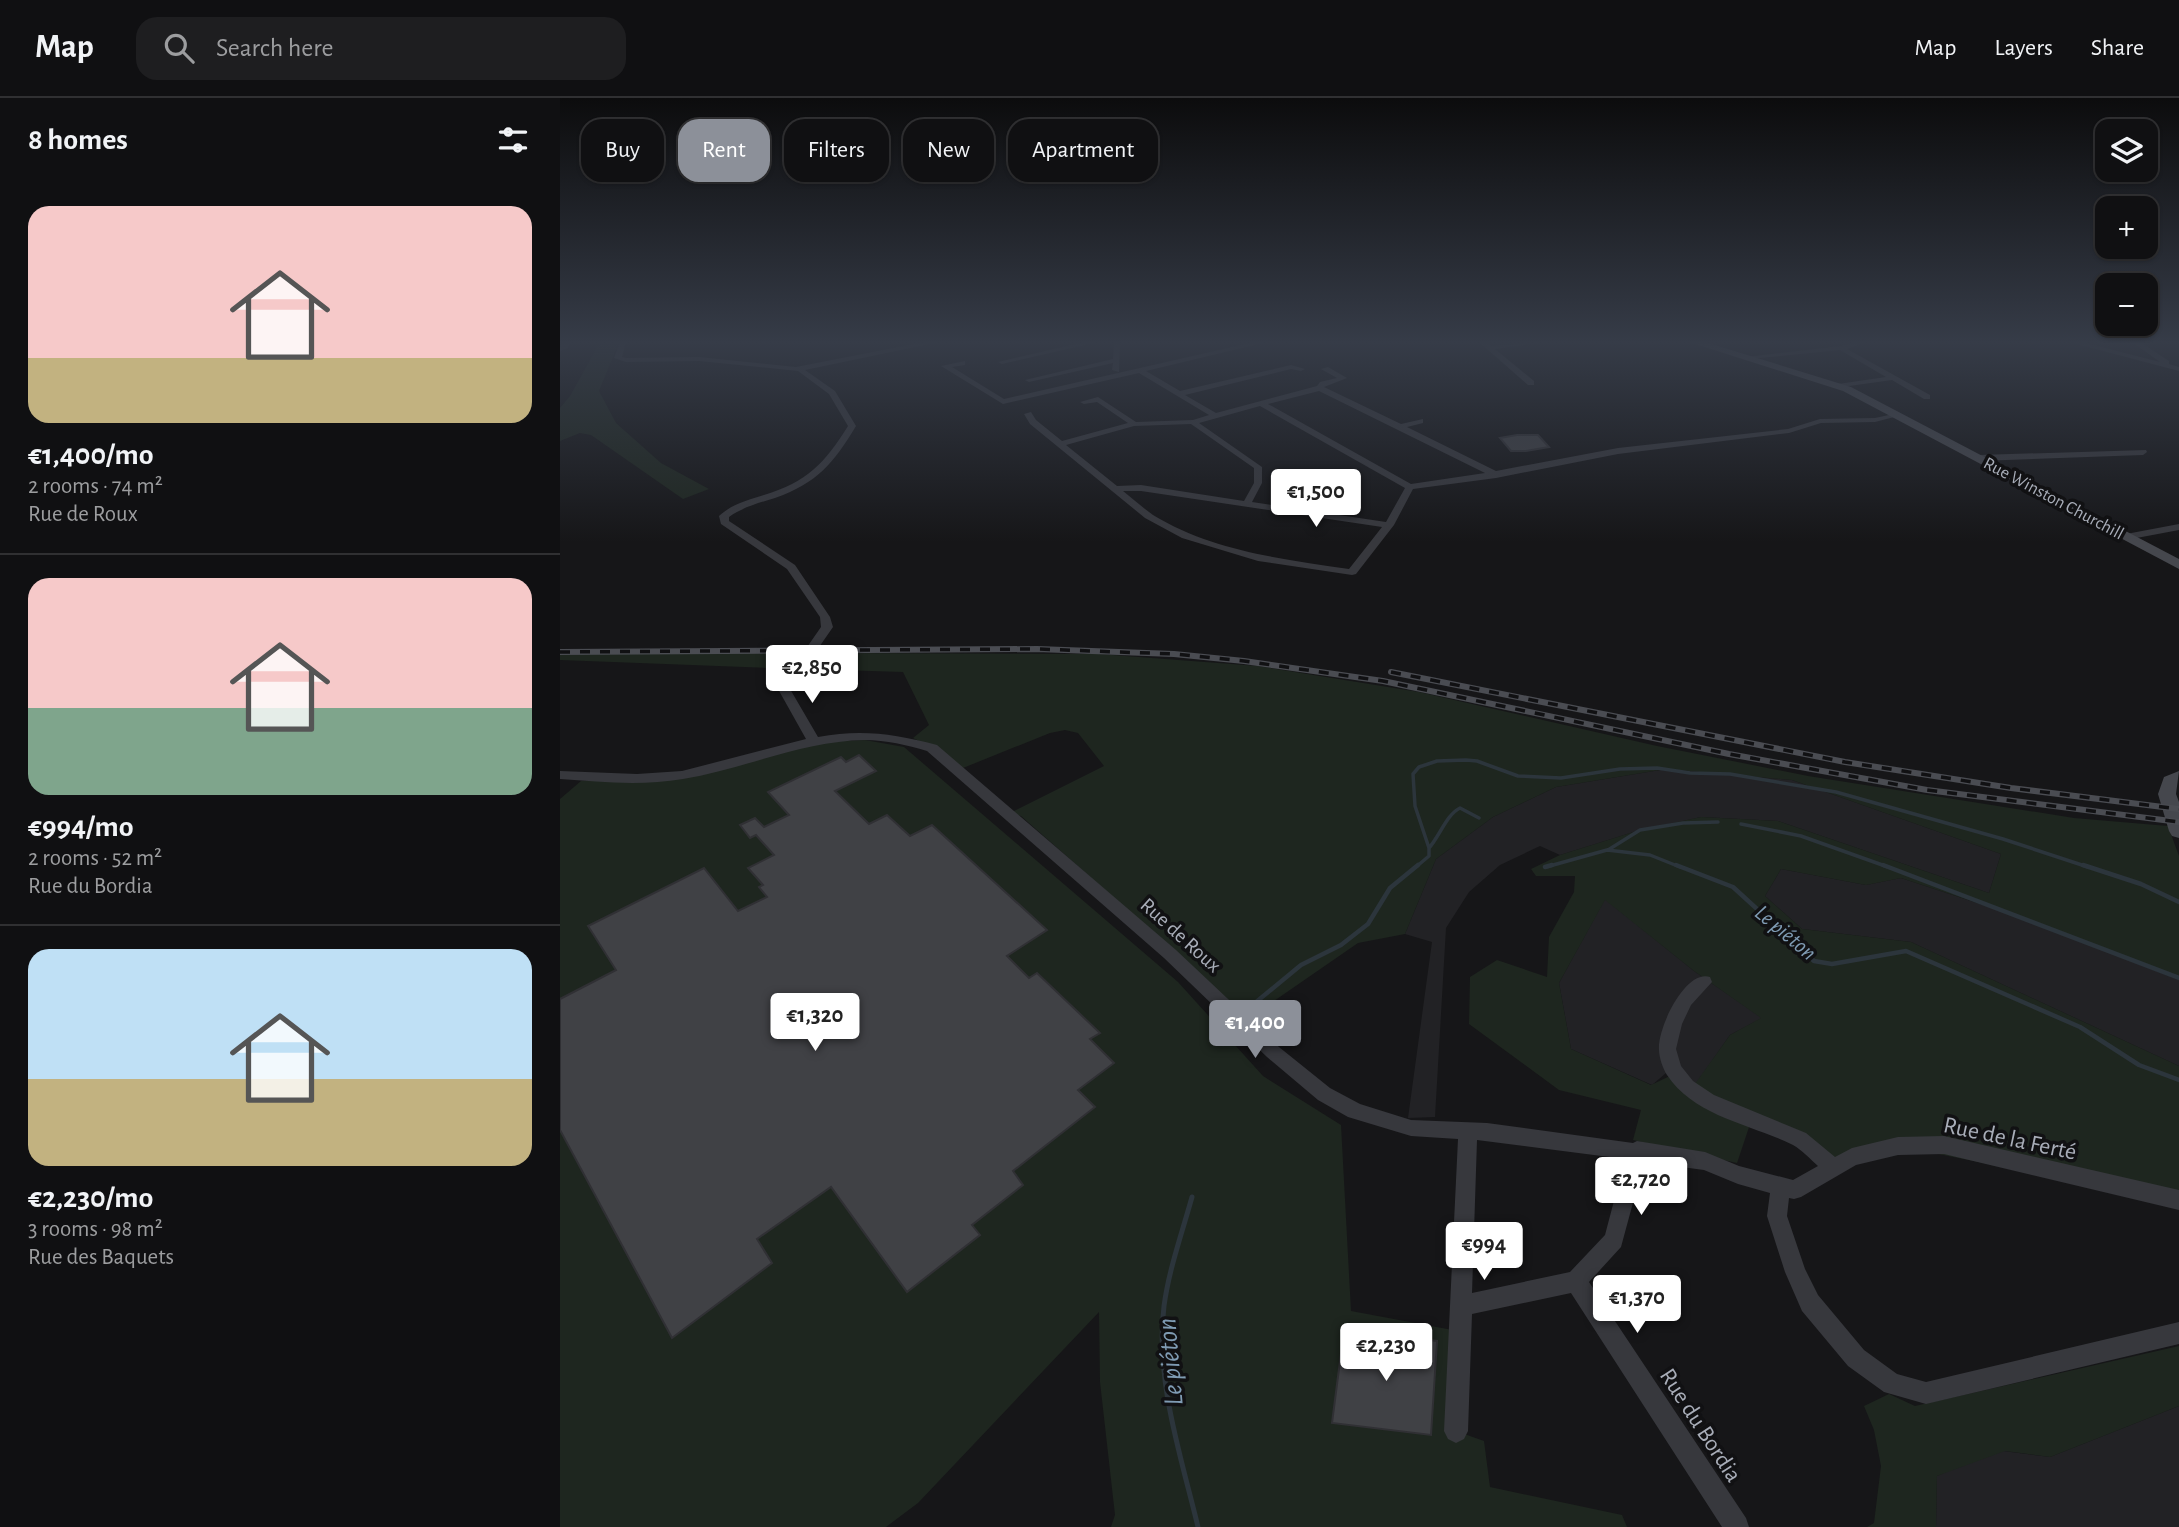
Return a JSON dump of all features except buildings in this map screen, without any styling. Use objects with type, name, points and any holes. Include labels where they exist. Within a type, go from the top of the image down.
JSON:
[{"type":"main road","name":"Rue Winston Churchill","points":[[1885,409],[2179,565]]},
{"type":"main road","points":[[2179,777],[2168,786],[2179,831]]},
{"type":"street","points":[[814,741],[785,690],[827,627],[825,617],[791,567],[724,522],[724,516],[736,508],[816,476],[828,466],[852,426],[845,409]]},
{"type":"street","points":[[1112,409],[1134,424]]},
{"type":"street","points":[[1205,409],[1216,415]]},
{"type":"street","points":[[1061,444],[1134,424],[1193,422],[1242,409]]},
{"type":"street","points":[[1270,409],[1410,487],[1496,475],[1618,451],[1789,431],[1821,421],[1875,420],[1898,415]]},
{"type":"street","points":[[1363,409],[1496,475]]},
{"type":"street","points":[[1028,414],[1033,422],[1148,516],[1185,536],[1258,558],[1352,572],[1389,525],[1410,487]]},
{"type":"street","points":[[1400,427],[1420,421]]},
{"type":"street","points":[[1193,422],[1258,467],[1258,484],[1247,503]]},
{"type":"street","points":[[1979,458],[2143,452]]},
{"type":"street","points":[[1116,489],[1141,488],[1389,525]]},
{"type":"street","points":[[2126,537],[2179,527]]},
{"type":"street","name":"Rue de Roux","points":[[560,775],[677,775],[844,735],[877,734],[906,738],[932,748],[1170,954],[1273,1052],[1324,1094],[1355,1111],[1384,1122],[1411,1128],[1468,1131],[1637,1150],[1704,1161],[1780,1188]]},
{"type":"street","points":[[1704,982],[1686,995],[1666,1038],[1666,1059],[1686,1084],[1716,1107],[1800,1140],[1832,1167]]},
{"type":"street","points":[[1456,1431],[1468,1131]]},
{"type":"street","name":"Rue de la Ferté","points":[[1780,1188],[1794,1190],[1852,1157],[1898,1146],[1944,1145],[2179,1200]]},
{"type":"street","points":[[1462,1303],[1477,1304],[1576,1281],[1614,1240],[1637,1150]]},
{"type":"street","points":[[1780,1188],[1777,1216],[1810,1303],[1856,1358],[1892,1384],[1926,1393],[2179,1333]]},
{"type":"street","name":"Rue du Bordia","points":[[1576,1281],[1737,1527]]},
{"type":"shaded area","points":[[560,409],[608,409],[616,423],[661,463],[709,489],[683,499],[591,435],[580,433],[560,441]]},
{"type":"shaded area","points":[[560,650],[809,654],[797,669],[560,660]]},
{"type":"shaded area","points":[[817,653],[1099,654],[1258,666],[1419,692],[1657,746],[1808,776],[2074,818],[2168,826],[2179,856],[2179,980],[2020,917],[1901,878],[1866,885],[1781,869],[1765,896],[1802,929],[1911,942],[2179,1066],[2179,1202],[1898,1146],[1832,1167],[1800,1140],[1751,1121],[1737,1163],[1633,1140],[1641,1110],[1559,1090],[1469,1024],[1470,977],[1497,960],[1547,977],[1549,937],[1574,892],[1575,876],[1536,876],[1531,869],[1560,855],[1640,830],[1701,817],[1778,821],[1989,893],[2001,854],[1792,780],[1666,769],[1556,787],[1493,817],[1436,859],[1405,934],[1358,943],[1242,1023],[1155,934],[1021,816],[1010,813],[1104,766],[1078,733],[1065,730],[1050,733],[958,770],[932,748],[913,738],[929,725],[903,672],[806,669]],"holes":[[[1605,900],[1694,971],[1761,1018],[1730,1035],[1692,1088],[1672,1075],[1651,1085],[1571,1049],[1559,983]]]},
{"type":"shaded area","points":[[865,740],[904,747],[1178,982],[1263,1076],[1341,1125],[1351,1311],[1458,1331],[1456,1431],[1484,1441],[1490,1487],[1622,1515],[1627,1527],[1111,1527],[1115,1515],[1100,1382],[1099,1312],[918,1503],[886,1527],[560,1527],[560,799],[581,781],[672,780],[820,742]]},
{"type":"shaded area","points":[[1666,769],[1792,780],[2001,854],[1989,893],[1778,821],[1701,817],[1634,832],[1560,855],[1540,846],[1500,865],[1469,892],[1446,928],[1435,1117],[1408,1118],[1432,942],[1405,934],[1436,859],[1493,817],[1556,787]]},
{"type":"shaded area","points":[[1781,869],[1866,885],[1901,878],[2020,917],[2179,980],[2179,1066],[1911,942],[1802,929],[1765,896]]},
{"type":"shaded area","points":[[1605,899],[1694,971],[1762,1018],[1730,1035],[1695,1085],[1666,1073],[1652,1085],[1571,1049],[1559,983]]},
{"type":"shaded area","points":[[2179,1346],[2179,1406],[2050,1457],[2005,1451],[1937,1476],[1936,1527],[1867,1527],[1874,1523],[1881,1466],[1874,1430],[1864,1406],[1889,1394],[1915,1406]]},
{"type":"shaded area","points":[[2179,1406],[2179,1527],[1936,1527],[1937,1476],[1996,1450],[2050,1457]]},
{"type":"waterway","points":[[1429,848],[1415,806],[1413,774],[1419,767],[1437,761],[1466,760],[1477,761],[1518,776],[1561,778],[1620,769],[1657,768],[1690,773],[1730,774],[1836,792],[2003,839],[2088,867]]},
{"type":"waterway","name":"Le piéton","points":[[1429,848],[1455,811],[1460,808],[1479,818]]},
{"type":"waterway","points":[[1608,850],[1640,830],[1683,823],[1718,822]]},
{"type":"waterway","points":[[1741,824],[1801,836],[1888,867]]},
{"type":"waterway","name":"Le piéton","points":[[1416,867],[1429,856],[1429,848]]},
{"type":"waterway","name":"Le piéton","points":[[1546,867],[1607,850],[1650,855],[1680,867]]},
{"type":"waterway","name":"Le piéton","points":[[1244,1012],[1301,965],[1341,945],[1368,924],[1390,888],[1418,865]]},
{"type":"waterway","name":"Le piéton","points":[[1545,867],[1552,865]]},
{"type":"waterway","name":"Le piéton","points":[[1676,865],[1733,887],[1814,961],[1832,964],[1906,951],[2080,1027],[2139,1065],[2179,1080]]},
{"type":"waterway","points":[[1883,865],[2179,978]]},
{"type":"waterway","points":[[2083,865],[2141,884],[2179,902]]},
{"type":"waterway","name":"Le piéton","points":[[1223,1044],[1230,1028]]},
{"type":"waterway","name":"Le piéton","points":[[1192,1197],[1169,1278],[1162,1334],[1171,1418],[1198,1527]]},
{"type":"railway","points":[[560,652],[1037,649],[1174,654],[1244,661],[1383,681],[1729,754],[1927,790],[2179,822]]},
{"type":"railway","points":[[1391,672],[1845,762],[2011,788],[2179,809]]}]
